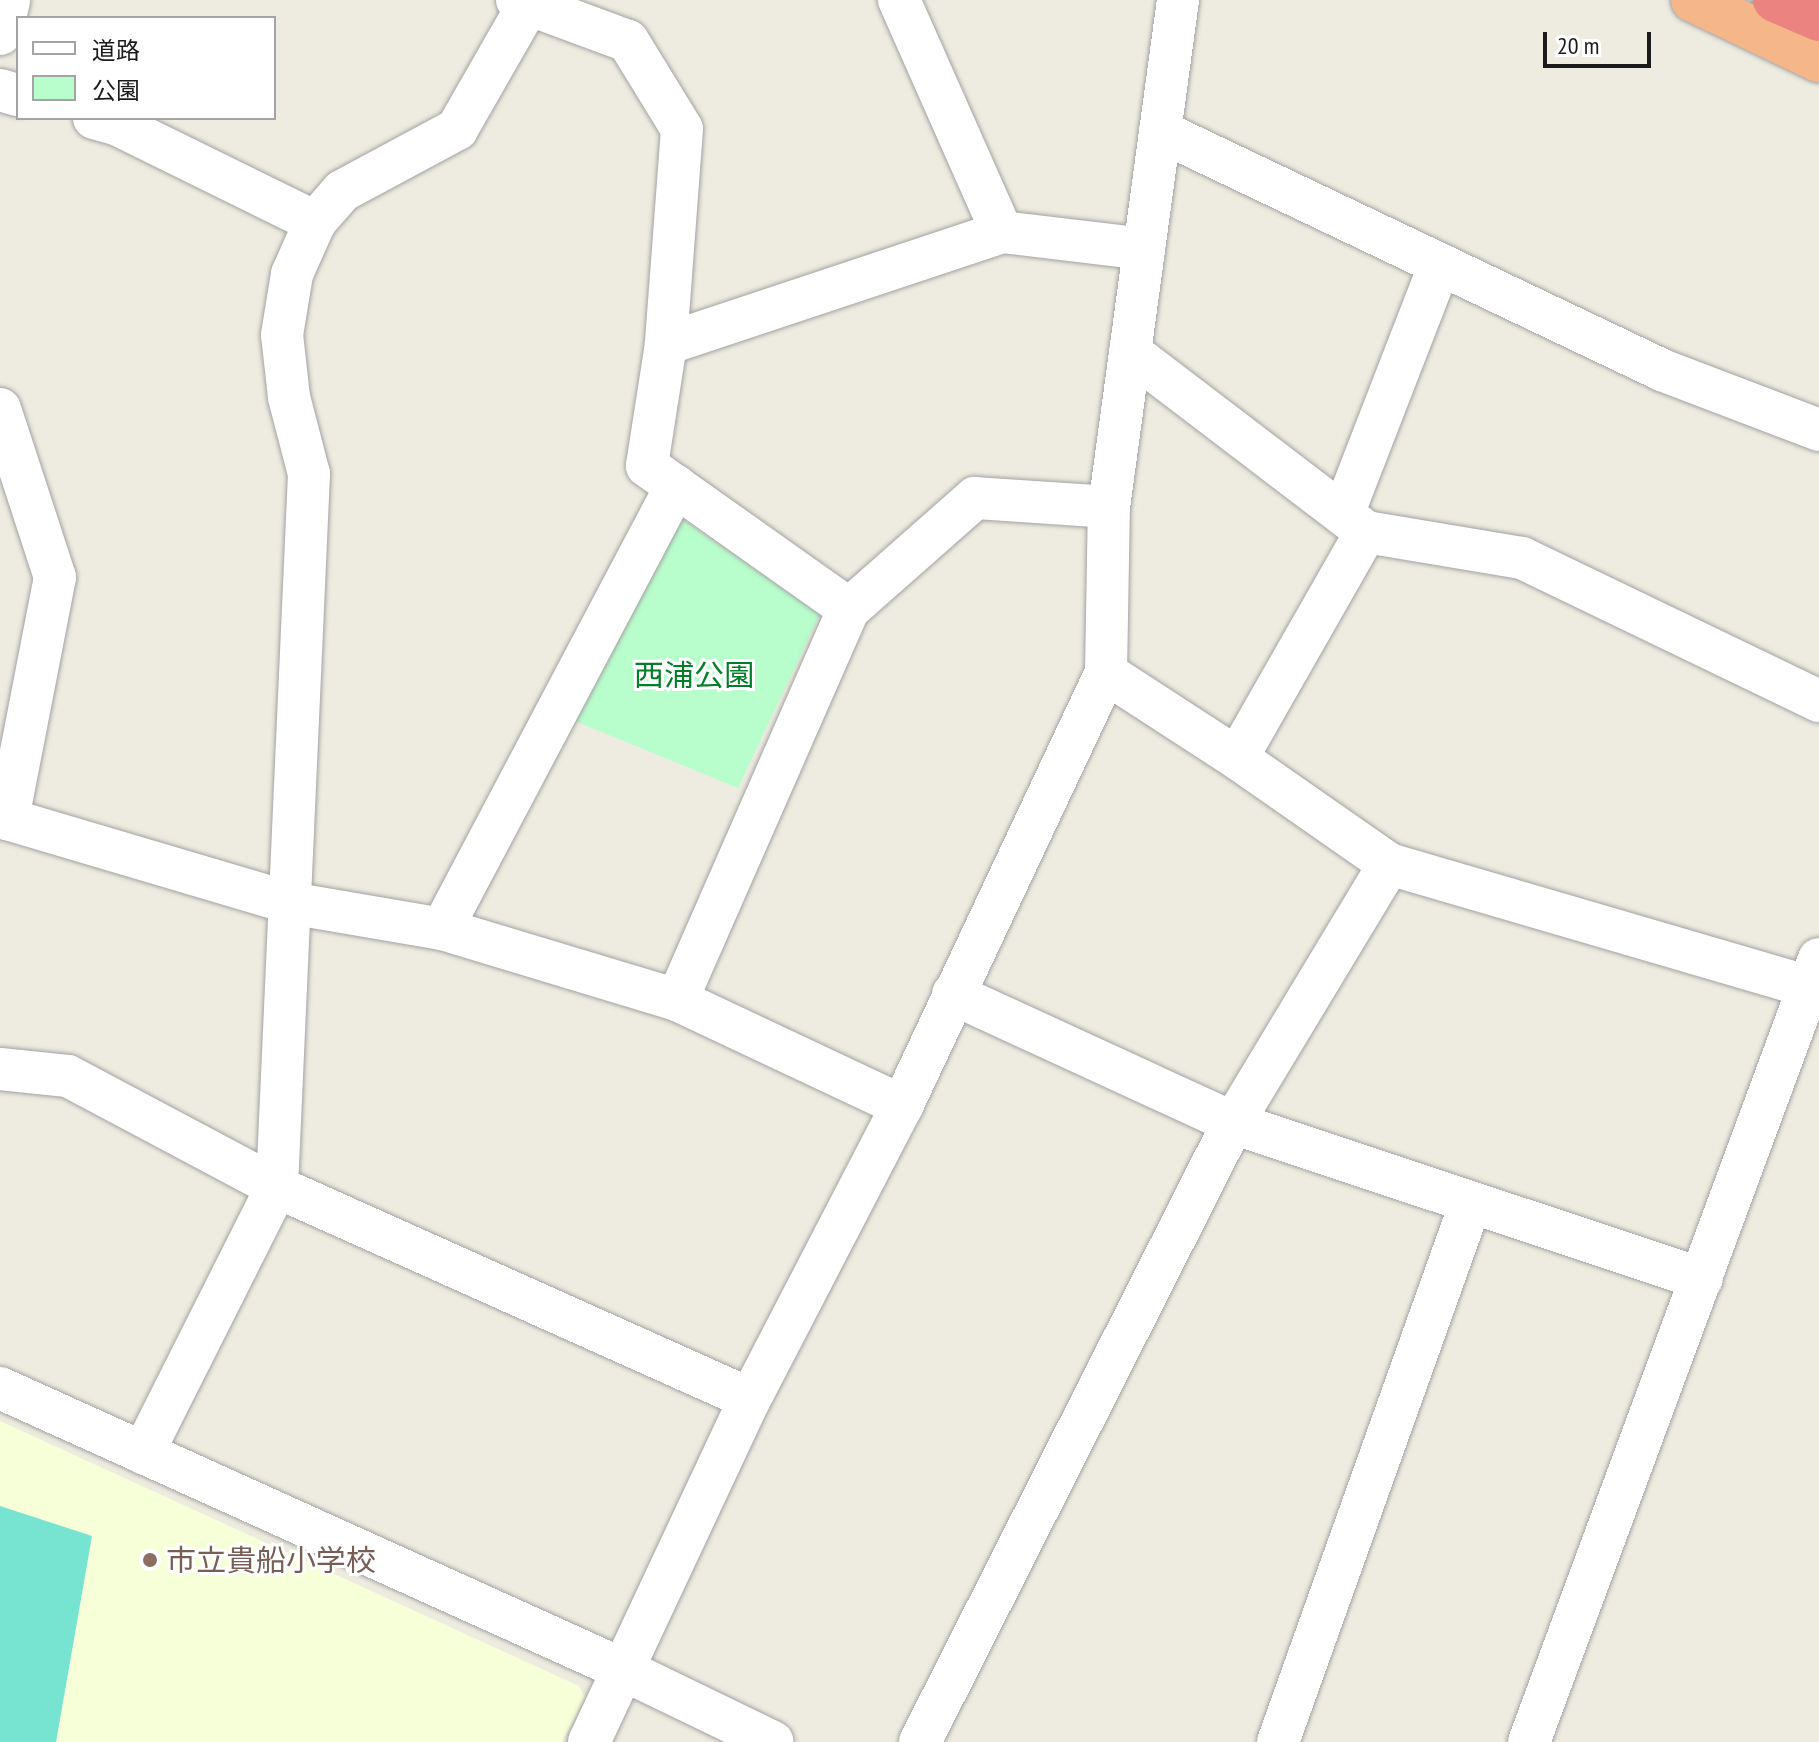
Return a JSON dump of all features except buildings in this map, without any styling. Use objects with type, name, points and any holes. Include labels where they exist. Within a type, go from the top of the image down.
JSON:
[{"type":"highway","points":[[1693,0],[1819,60]]},
{"type":"highway","points":[[1775,0],[1819,19]]},
{"type":"street","points":[[0,33],[8,0]]},
{"type":"street","points":[[899,0],[1002,232]]},
{"type":"street","points":[[589,1742],[750,1399],[902,1106],[1106,673],[1109,507],[1178,0]]},
{"type":"street","points":[[143,1453],[277,1187],[309,474],[289,397],[282,335],[292,274],[315,222],[342,191],[457,129],[525,1],[628,41],[682,129],[666,344],[647,466],[849,609]]},
{"type":"street","points":[[101,120],[118,125],[315,222]]},
{"type":"street","points":[[1160,131],[1662,370],[1819,430]]},
{"type":"street","points":[[666,344],[1002,232],[1144,249]]},
{"type":"street","points":[[1237,758],[1354,523],[1440,264]]},
{"type":"street","points":[[1130,352],[1354,523],[1522,558],[1819,701]]},
{"type":"street","points":[[0,409],[55,577],[4,818],[290,903],[442,929],[677,1000],[902,1106]]},
{"type":"street","points":[[442,929],[676,486]]},
{"type":"street","points":[[677,1000],[849,609],[975,498],[1109,507]]},
{"type":"street","points":[[1106,673],[1237,758],[1389,864],[1816,979],[1529,1742]]},
{"type":"street","points":[[920,1742],[1233,1123],[1389,864]]},
{"type":"street","points":[[953,994],[1233,1123],[1702,1279]]},
{"type":"street","points":[[0,1069],[68,1076],[277,1187],[750,1399]]},
{"type":"street","points":[[1278,1742],[1471,1202]]},
{"type":"street","points":[[0,1388],[624,1670],[773,1742]]},
{"type":"shaded area","name":"市立貴船小学校","points":[[0,1421],[579,1686],[585,1698],[562,1742],[0,1742]]},
{"type":"shaded area","points":[[0,1506],[92,1536],[56,1742],[0,1742]]},
{"type":"green space","name":"西浦公園","points":[[680,518],[820,614],[738,788],[570,719]]},
{"type":"place","name":"市立貴船小学校","points":[[150,1560]]}]
